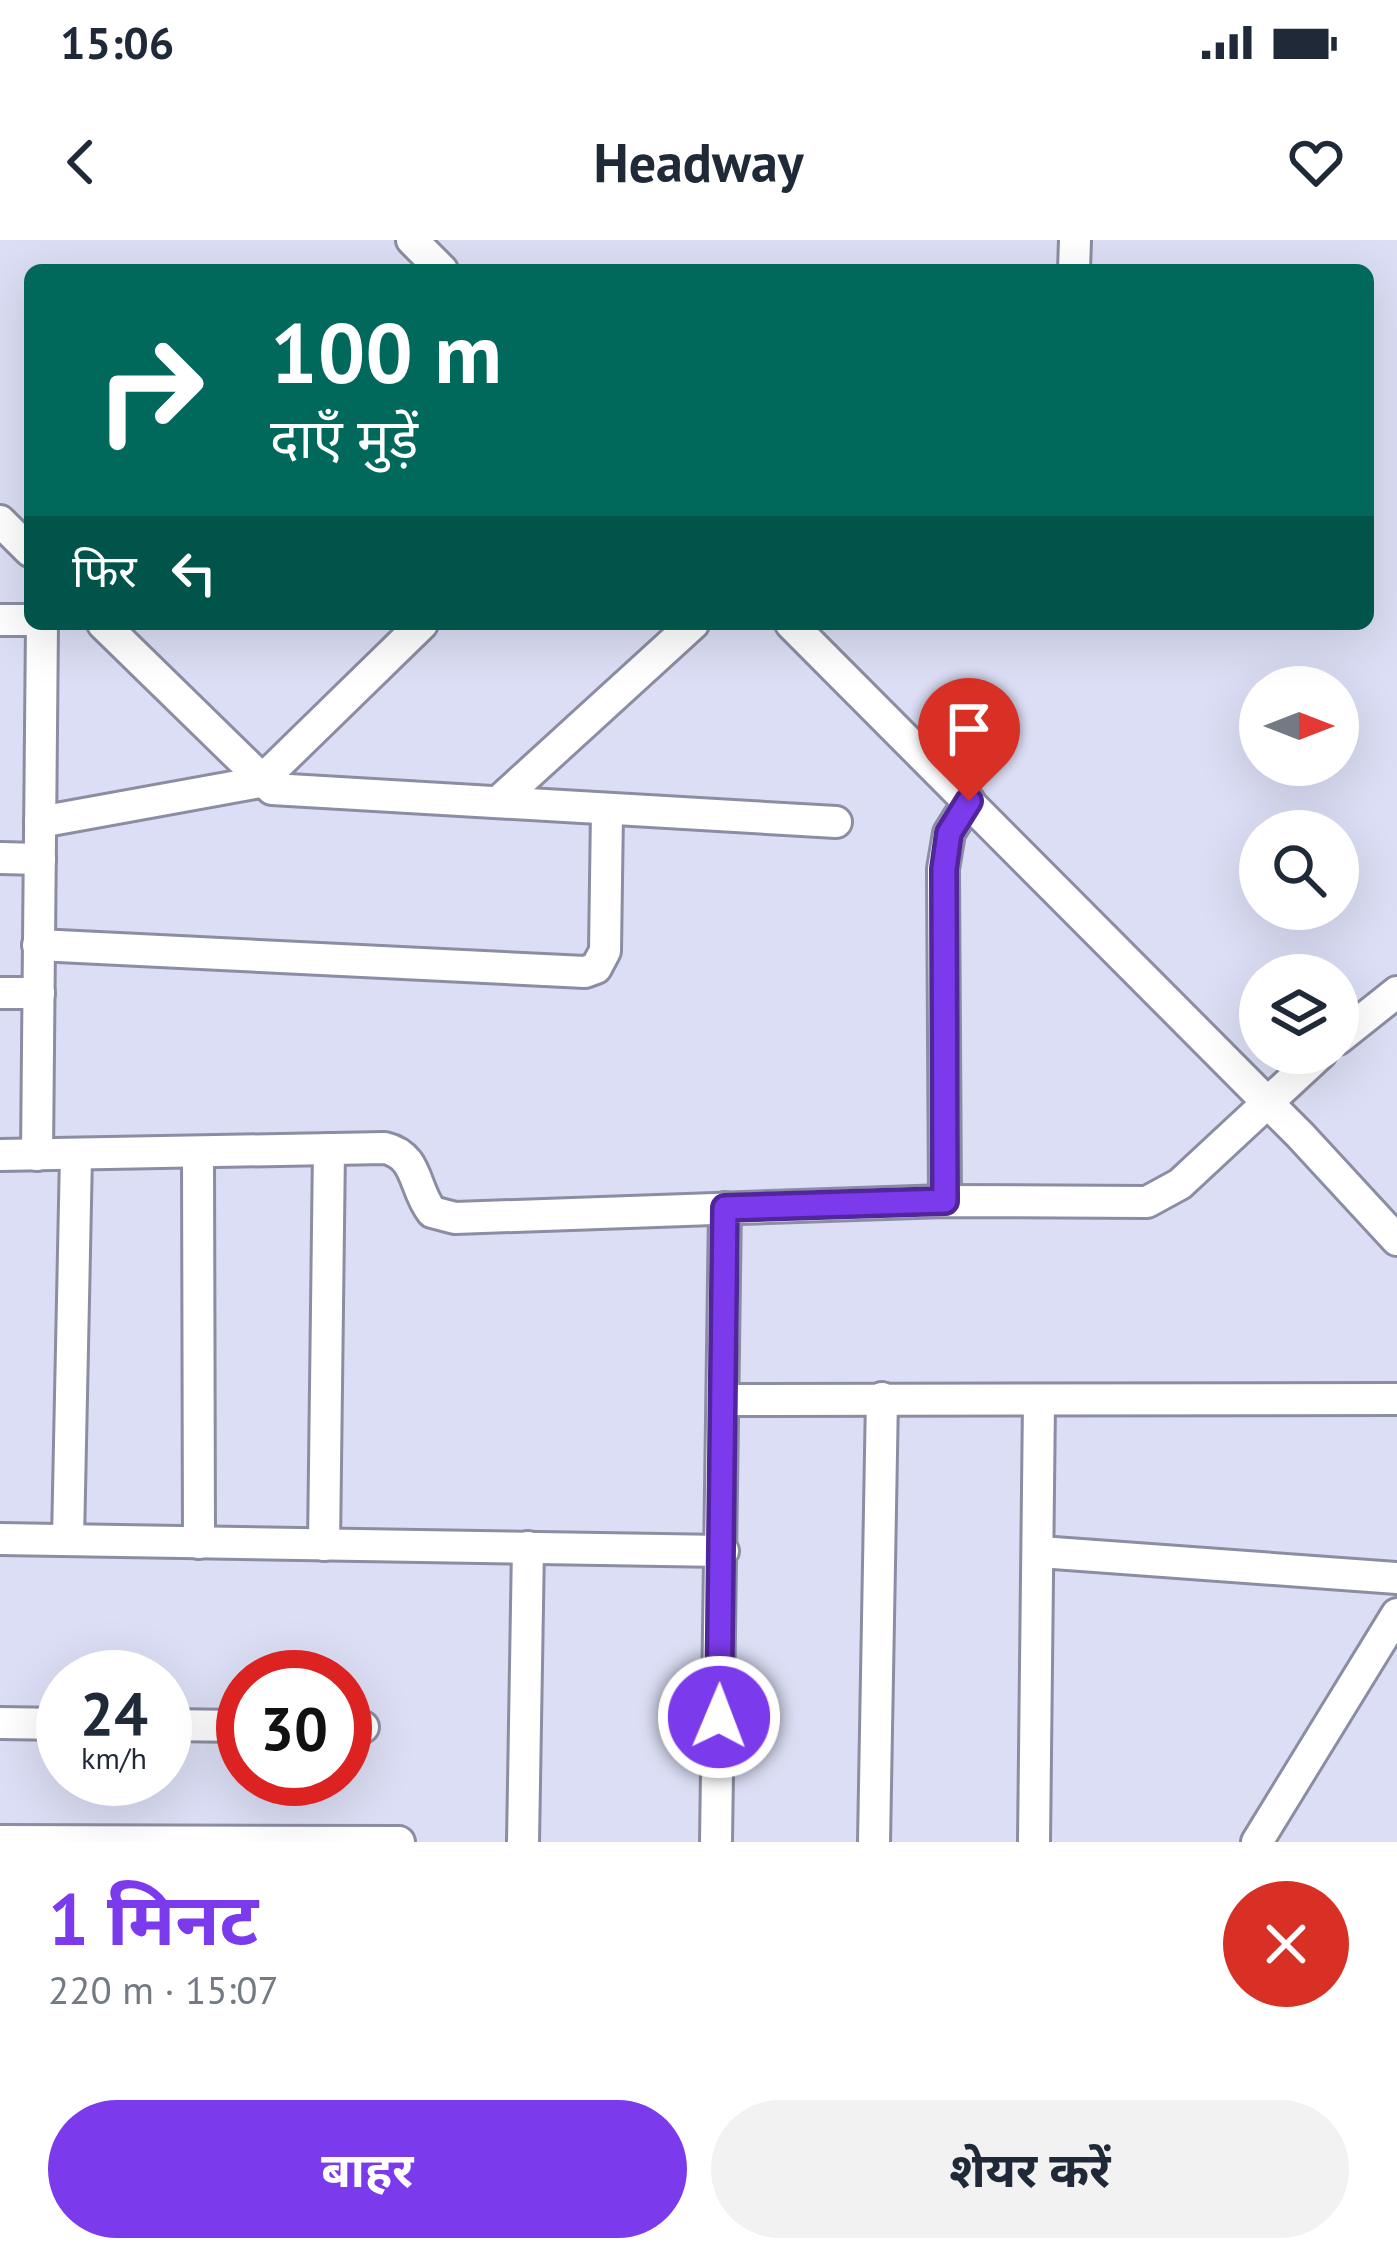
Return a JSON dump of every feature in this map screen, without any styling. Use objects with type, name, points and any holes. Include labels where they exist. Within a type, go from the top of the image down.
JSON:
[{"type":"street","points":[[412,240],[436,264]]},
{"type":"street","points":[[0,520],[24,545]]},
{"type":"street","points":[[37,1155],[42,630]]},
{"type":"street","points":[[109,630],[260,782]]},
{"type":"street","points":[[260,782],[416,630]]},
{"type":"street","points":[[498,802],[686,630]]},
{"type":"street","points":[[797,630],[1397,1240]]},
{"type":"street","points":[[40,822],[260,782],[292,791],[836,822]]},
{"type":"street","points":[[945,1201],[944,869],[949,833],[969,801]]},
{"type":"street","points":[[38,945],[585,973],[596,968],[604,951],[608,811]]},
{"type":"street","points":[[0,858],[40,859]]},
{"type":"street","points":[[1359,1022],[1397,992]]},
{"type":"street","points":[[0,993],[39,993]]},
{"type":"street","points":[[0,1155],[401,1152],[411,1164],[424,1202],[443,1216],[945,1201],[1147,1202],[1180,1184],[1296,1074]]},
{"type":"street","points":[[324,1545],[328,1149]]},
{"type":"street","points":[[198,1154],[199,1543]]},
{"type":"street","points":[[68,1540],[76,1155]]},
{"type":"street","points":[[716,1842],[725,1208]]},
{"type":"street","points":[[874,1842],[882,1398]]},
{"type":"street","points":[[724,1400],[1397,1400]]},
{"type":"street","points":[[1034,1842],[1039,1401]]},
{"type":"street","points":[[0,1539],[723,1551]]},
{"type":"street","points":[[523,1842],[528,1547]]},
{"type":"street","points":[[1040,1552],[1397,1578]]},
{"type":"street","points":[[1257,1842],[1397,1614]]},
{"type":"street","points":[[0,1723],[36,1724]]},
{"type":"street","points":[[0,1841],[399,1842]]},
{"type":"route","points":[[719,1717],[725,1208],[945,1201],[944,869],[949,833],[969,801]]}]
